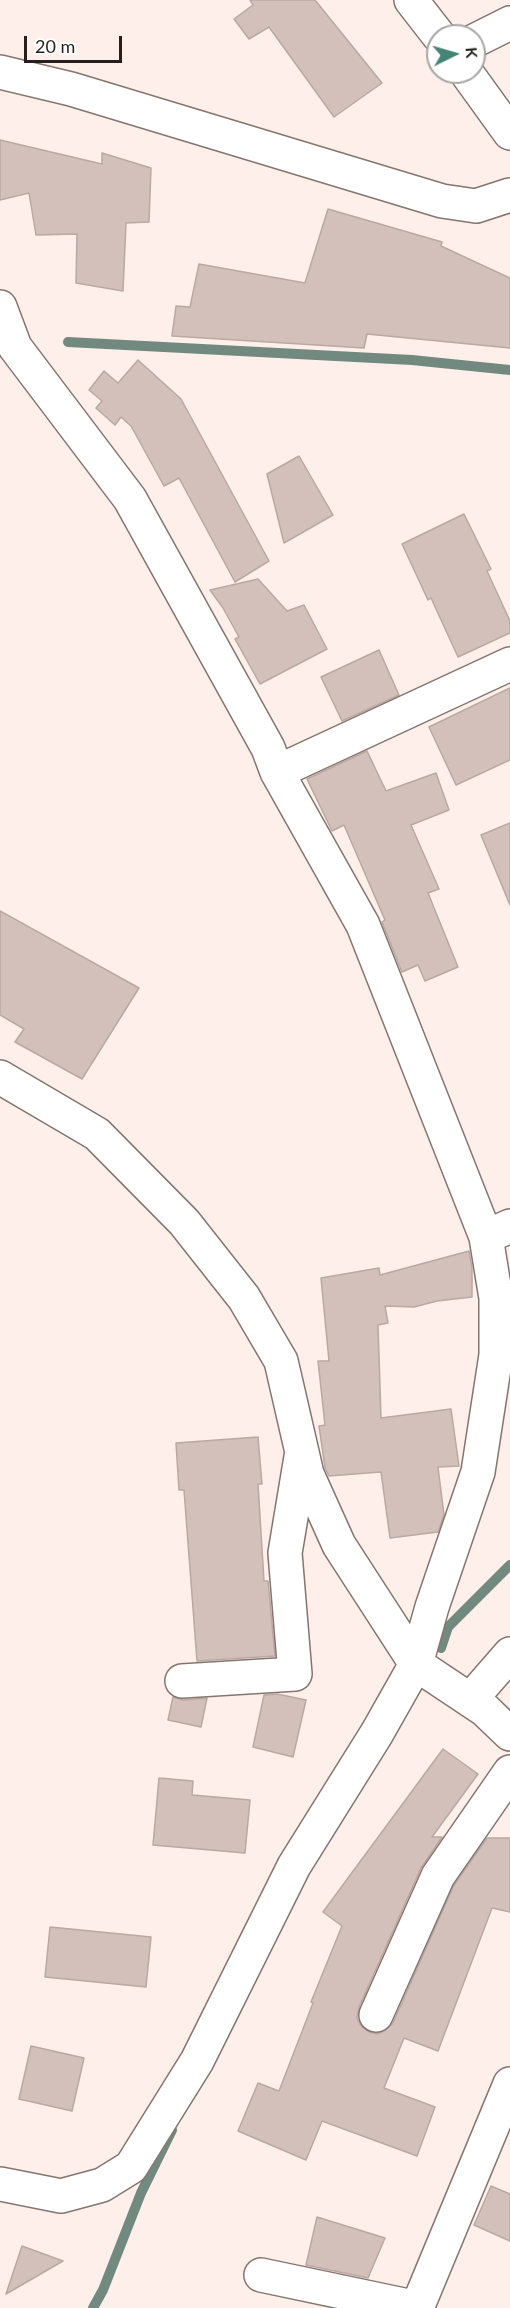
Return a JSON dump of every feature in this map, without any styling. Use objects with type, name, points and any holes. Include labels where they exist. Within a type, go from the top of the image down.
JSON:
[{"type":"street","points":[[411,0],[430,24]]},
{"type":"street","points":[[486,35],[510,22]]},
{"type":"street","points":[[0,72],[71,89],[442,201],[476,206],[510,195]]},
{"type":"street","points":[[475,84],[510,133]]},
{"type":"street","points":[[0,307],[7,354],[130,499],[268,748],[277,772],[363,924],[498,1231],[496,1355],[478,1472],[432,1606],[416,1664],[294,1866],[197,2061],[131,2167],[102,2185],[61,2196],[0,2184]]},
{"type":"street","points":[[277,772],[510,664]]},
{"type":"street","points":[[0,1077],[97,1134],[184,1222],[244,1298],[281,1361],[308,1474],[339,1545],[416,1664],[486,1710],[510,1734]]},
{"type":"street","points":[[182,1681],[246,1679],[295,1674],[285,1553],[302,1453]]},
{"type":"street","points":[[470,1700],[510,1654]]},
{"type":"street","points":[[376,2015],[438,1876],[510,1772]]},
{"type":"street","points":[[261,2276],[418,2308],[510,2084]]},
{"type":"building","points":[[250,0],[315,0],[382,83],[334,117],[269,27],[249,39],[234,19],[253,5]]},
{"type":"building","points":[[0,140],[102,164],[102,153],[151,168],[149,222],[126,223],[123,291],[76,283],[77,234],[36,235],[29,193],[0,200]]},
{"type":"building","points":[[328,209],[442,242],[441,246],[510,278],[510,348],[367,334],[364,348],[172,336],[176,306],[190,307],[199,264],[305,283]]},
{"type":"building","points":[[138,360],[181,399],[269,561],[235,582],[179,478],[164,486],[131,426],[121,417],[115,425],[96,408],[102,401],[89,390],[104,371],[118,383]]},
{"type":"building","points":[[299,456],[333,515],[284,543],[267,474]]},
{"type":"building","points":[[464,514],[491,569],[487,571],[510,621],[510,633],[458,657],[431,598],[428,600],[402,544]]},
{"type":"building","points":[[258,579],[287,611],[304,605],[327,649],[260,684],[235,639],[239,637],[210,590]]},
{"type":"building","points":[[379,650],[399,695],[342,721],[321,677]]},
{"type":"building","points":[[510,688],[510,760],[456,785],[429,727]]},
{"type":"building","points":[[367,751],[386,791],[436,773],[449,810],[411,825],[439,889],[428,893],[458,967],[425,981],[418,965],[402,972],[382,922],[385,920],[344,825],[332,831],[307,779]]},
{"type":"building","points":[[510,823],[510,905],[481,835]]},
{"type":"building","points":[[0,911],[139,988],[82,1079],[15,1042],[24,1029],[0,1015]]},
{"type":"building","points":[[469,1251],[472,1268],[472,1297],[437,1301],[414,1307],[385,1306],[388,1323],[378,1325],[381,1418],[451,1409],[459,1466],[438,1467],[444,1515],[438,1532],[390,1538],[381,1472],[329,1476],[325,1468],[319,1426],[325,1425],[318,1361],[329,1361],[321,1278],[379,1268],[380,1275]]},
{"type":"building","points":[[258,1437],[262,1484],[258,1484],[264,1581],[268,1581],[275,1656],[197,1661],[184,1490],[179,1490],[176,1443]]},
{"type":"building","points":[[277,1694],[306,1700],[293,1757],[253,1747],[264,1695]]},
{"type":"building","points":[[173,1697],[183,1700],[207,1698],[201,1727],[168,1720]]},
{"type":"building","points":[[443,1749],[478,1774],[432,1837],[442,1837],[421,1868],[359,2007],[357,2018],[361,2026],[377,2034],[386,2030],[393,2023],[454,1885],[487,1838],[510,1838],[510,1912],[492,1908],[438,2051],[404,2038],[384,2088],[435,2107],[417,2156],[322,2121],[306,2160],[238,2131],[258,2083],[279,2091],[313,2003],[311,2002],[342,1926],[323,1912]]},
{"type":"building","points":[[159,1778],[193,1781],[192,1795],[250,1800],[245,1853],[153,1845]]},
{"type":"building","points":[[50,1927],[151,1937],[146,1987],[45,1977]]},
{"type":"building","points":[[31,2046],[84,2058],[72,2111],[19,2099]]},
{"type":"building","points":[[491,2186],[510,2194],[510,2241],[474,2225]]},
{"type":"building","points":[[317,2217],[385,2238],[368,2278],[306,2265]]},
{"type":"building","points":[[22,2246],[63,2261],[6,2294]]},
{"type":"waterway","points":[[68,342],[412,360],[510,370]]},
{"type":"waterway","points":[[441,1648],[448,1627],[510,1565]]},
{"type":"waterway","points":[[93,2308],[103,2290],[141,2193],[172,2130]]}]
